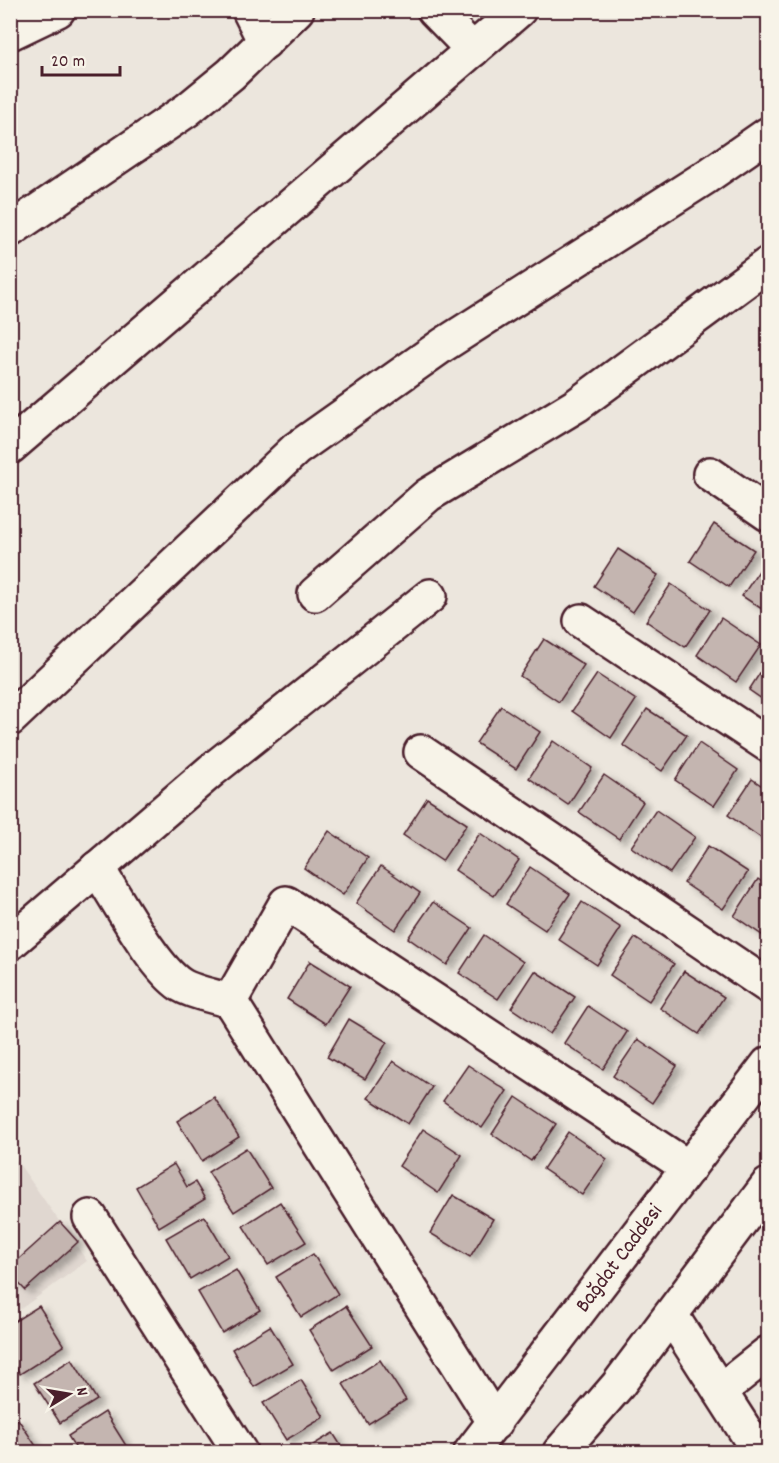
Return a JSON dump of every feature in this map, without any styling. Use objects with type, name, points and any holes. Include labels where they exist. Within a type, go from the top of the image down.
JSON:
[{"type":"street","points":[[10,33],[58,10]]},
{"type":"street","points":[[249,10],[265,42]]},
{"type":"street","points":[[10,230],[187,110],[265,42],[297,10]]},
{"type":"street","points":[[434,10],[473,50]]},
{"type":"street","points":[[10,447],[519,10]]},
{"type":"street","points":[[10,719],[296,449],[443,345],[706,177],[768,134]]},
{"type":"street","points":[[315,594],[428,495],[577,405],[768,264]]},
{"type":"street","points":[[710,474],[768,514]]},
{"type":"street","points":[[10,943],[212,770],[430,596]]},
{"type":"street","points":[[581,621],[768,745]]},
{"type":"street","points":[[421,752],[768,986]]},
{"type":"street","points":[[97,868],[170,976],[182,986],[230,1001],[495,1424]]},
{"type":"street","points":[[230,1001],[286,903],[689,1168]]},
{"type":"street","name":"Bağdat Caddesi","points":[[471,1452],[495,1424],[768,1064]]},
{"type":"street","points":[[560,1452],[618,1385],[768,1185]]},
{"type":"street","points":[[90,1217],[240,1452]]},
{"type":"street","points":[[670,1315],[759,1452]]},
{"type":"street","points":[[720,1391],[768,1353]]},
{"type":"shaded area","points":[[10,1151],[87,1261],[11,1316],[10,1316]]},
{"type":"building","points":[[714,524],[754,550],[729,587],[690,561]]},
{"type":"building","points":[[618,549],[658,575],[633,612],[594,586]]},
{"type":"building","points":[[768,560],[768,613],[742,596]]},
{"type":"building","points":[[671,584],[710,610],[685,647],[646,621]]},
{"type":"building","points":[[721,618],[761,645],[736,682],[697,655]]},
{"type":"building","points":[[544,639],[584,665],[559,702],[520,676]]},
{"type":"building","points":[[768,660],[768,703],[749,690]]},
{"type":"building","points":[[597,674],[636,700],[611,738],[572,711]]},
{"type":"building","points":[[501,706],[540,732],[516,769],[476,743]]},
{"type":"building","points":[[647,709],[687,735],[662,771],[623,745]]},
{"type":"building","points":[[553,741],[592,768],[568,805],[529,778]]},
{"type":"building","points":[[699,743],[738,770],[714,806],[675,780]]},
{"type":"building","points":[[604,775],[643,802],[619,839],[579,812]]},
{"type":"building","points":[[752,779],[768,790],[767,842],[728,815]]},
{"type":"building","points":[[427,798],[467,824],[442,861],[403,835]]},
{"type":"building","points":[[656,810],[695,837],[670,873],[631,847]]},
{"type":"building","points":[[329,831],[368,858],[343,895],[304,868]]},
{"type":"building","points":[[480,833],[519,860],[494,896],[455,870]]},
{"type":"building","points":[[708,846],[748,872],[723,909],[684,883]]},
{"type":"building","points":[[381,866],[420,893],[395,930],[356,903]]},
{"type":"building","points":[[530,867],[570,894],[545,930],[506,904]]},
{"type":"building","points":[[758,879],[768,886],[768,939],[734,916]]},
{"type":"building","points":[[433,902],[472,928],[447,965],[408,938]]},
{"type":"building","points":[[582,902],[621,928],[597,965],[558,939]]},
{"type":"building","points":[[484,935],[523,962],[498,999],[459,973]]},
{"type":"building","points":[[635,938],[674,964],[649,1001],[610,975]]},
{"type":"building","points":[[310,961],[350,986],[326,1024],[287,999]]},
{"type":"building","points":[[535,971],[575,997],[550,1034],[511,1008]]},
{"type":"building","points":[[684,971],[724,997],[699,1034],[660,1008]]},
{"type":"building","points":[[588,1006],[627,1032],[603,1069],[564,1043]]},
{"type":"building","points":[[349,1019],[387,1042],[365,1079],[327,1057]]},
{"type":"building","points":[[638,1039],[677,1066],[652,1103],[613,1076]]},
{"type":"building","points":[[393,1061],[432,1087],[408,1124],[368,1098]]},
{"type":"building","points":[[468,1065],[507,1091],[482,1128],[443,1101]]},
{"type":"building","points":[[214,1097],[239,1137],[202,1161],[177,1121]]},
{"type":"building","points":[[516,1097],[556,1124],[531,1161],[492,1134]]},
{"type":"building","points":[[423,1129],[462,1155],[438,1193],[399,1166]]},
{"type":"building","points":[[568,1132],[607,1159],[582,1195],[543,1169]]},
{"type":"building","points":[[246,1148],[271,1188],[234,1212],[208,1172]]},
{"type":"building","points":[[174,1164],[187,1187],[195,1182],[205,1199],[159,1227],[136,1187]]},
{"type":"building","points":[[453,1195],[493,1219],[470,1257],[430,1233]]},
{"type":"building","points":[[280,1202],[306,1242],[268,1265],[243,1226]]},
{"type":"building","points":[[204,1216],[228,1256],[190,1279],[166,1238]]},
{"type":"building","points":[[60,1222],[78,1242],[25,1290],[10,1274],[10,1267]]},
{"type":"building","points":[[313,1254],[338,1294],[301,1317],[276,1277]]},
{"type":"building","points":[[236,1270],[260,1310],[222,1333],[198,1292]]},
{"type":"building","points":[[39,1306],[64,1346],[20,1374],[10,1359],[10,1324]]},
{"type":"building","points":[[346,1306],[372,1346],[334,1370],[309,1330]]},
{"type":"building","points":[[270,1326],[293,1364],[254,1387],[232,1349]]},
{"type":"building","points":[[72,1359],[97,1400],[60,1423],[34,1383]]},
{"type":"building","points":[[380,1360],[406,1400],[368,1424],[343,1384]]},
{"type":"building","points":[[301,1380],[324,1417],[286,1440],[263,1403]]},
{"type":"building","points":[[105,1412],[130,1452],[78,1452],[68,1436]]},
{"type":"building","points":[[18,1419],[40,1452],[10,1452],[10,1424]]},
{"type":"building","points":[[333,1433],[345,1452],[301,1452]]}]
